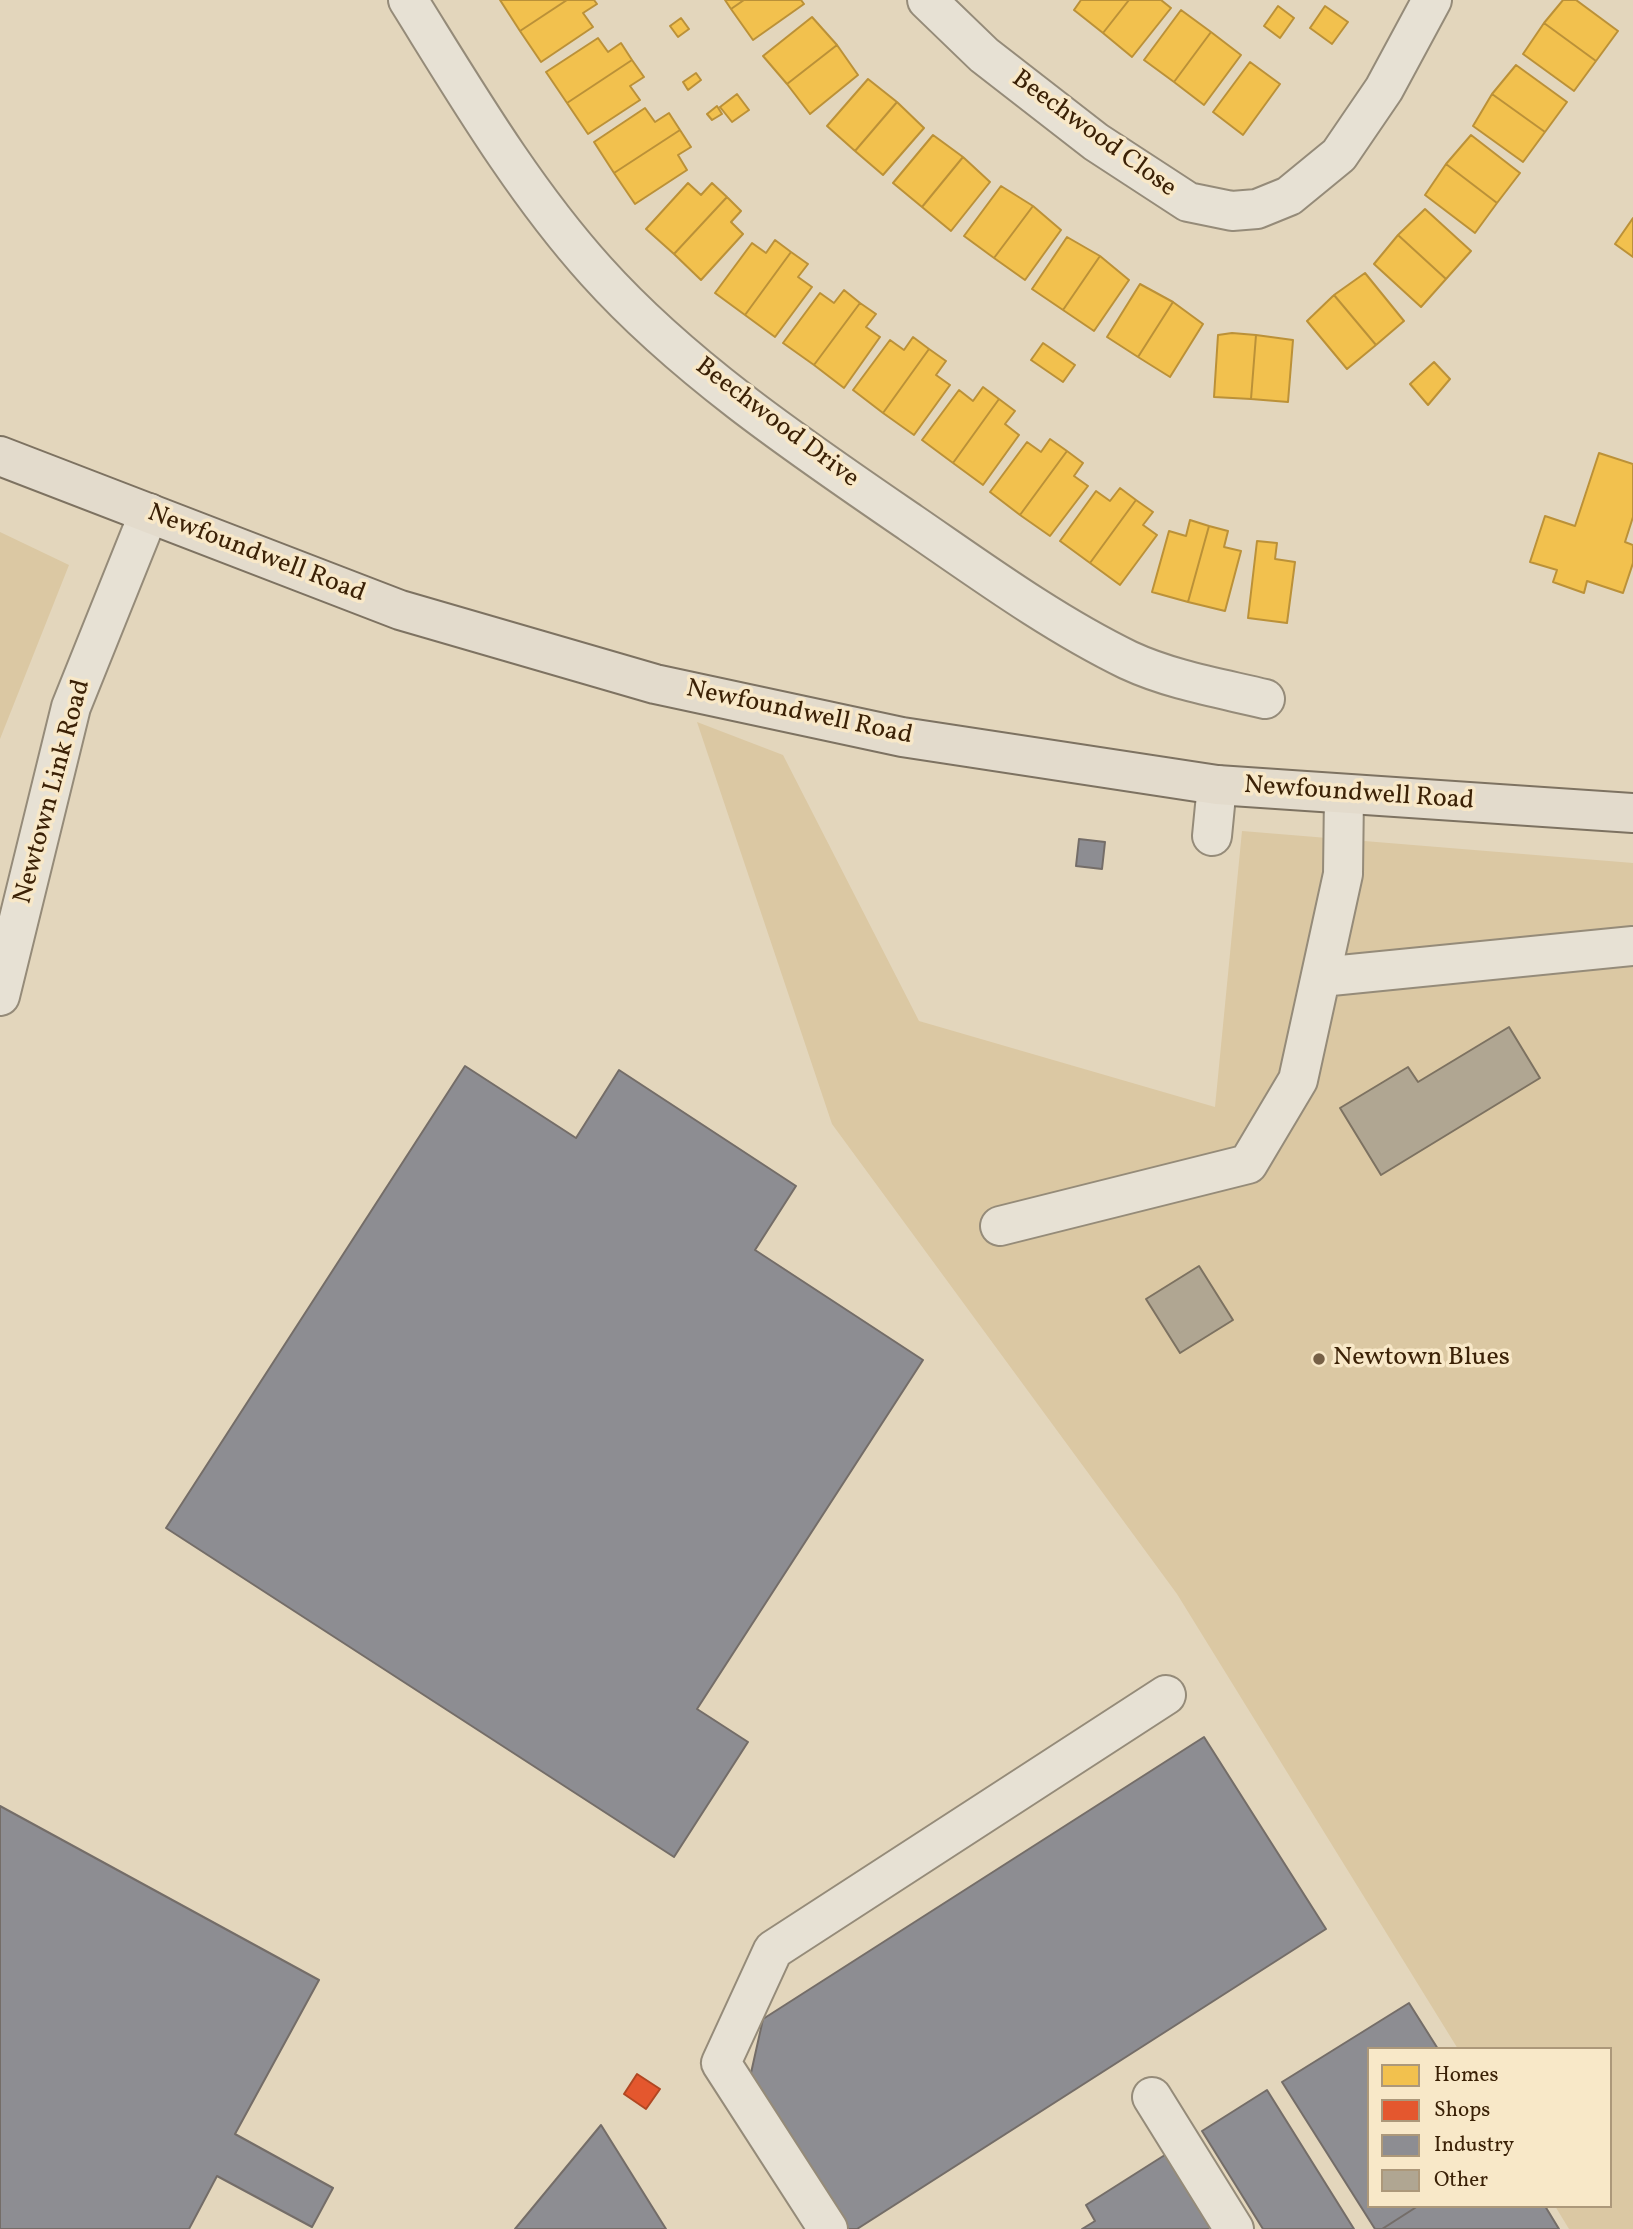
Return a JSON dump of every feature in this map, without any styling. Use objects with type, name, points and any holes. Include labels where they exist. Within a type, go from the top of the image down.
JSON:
[{"type":"main road","name":"Newfoundwell Road","points":[[0,456],[400,610],[655,684],[902,737],[1217,785],[1633,813]]},
{"type":"street","name":"Beechwood Drive","points":[[408,0],[526,183],[596,271],[659,334],[846,478],[1063,624],[1129,660],[1184,680],[1265,699]]},
{"type":"street","name":"Beechwood Close","points":[[927,0],[984,55],[1096,142],[1188,202],[1232,211],[1257,209],[1289,196],[1339,155],[1384,89],[1432,0]]},
{"type":"street","name":"Newtown Link Road","points":[[1,989],[71,707],[149,513]]},
{"type":"street","points":[[1212,836],[1217,785]]},
{"type":"street","points":[[1000,1226],[1248,1164],[1298,1080],[1343,874],[1344,794]]},
{"type":"street","points":[[1321,977],[1633,946]]},
{"type":"street","points":[[828,2229],[721,2063],[773,1950],[1166,1695]]},
{"type":"street","points":[[1152,2097],[1234,2229]]},
{"type":"shaded area","points":[[0,532],[69,565],[0,739]]},
{"type":"shaded area","name":"Newtown Blues","points":[[697,722],[783,755],[919,1021],[1215,1107],[1242,831],[1633,863],[1633,2229],[1569,2229],[1556,2208],[1612,2208],[1612,2047],[1457,2047],[1177,1594],[832,1124]]},
{"type":"building: Homes","points":[[500,0],[567,0],[520,31]]},
{"type":"building: Homes","points":[[567,0],[594,0],[597,4],[583,13],[593,27],[541,62],[520,31]]},
{"type":"building: Homes","points":[[725,0],[744,0],[731,9]]},
{"type":"building: Homes","points":[[744,0],[801,0],[804,4],[753,40],[731,9]]},
{"type":"building: Homes","points":[[1081,0],[1129,0],[1103,33],[1074,10]]},
{"type":"building: Homes","points":[[1129,0],[1161,0],[1171,8],[1132,57],[1103,33]]},
{"type":"building: Homes","points":[[1563,0],[1576,0],[1618,31],[1596,61],[1544,23]]},
{"type":"building: Homes","points":[[1278,6],[1294,18],[1280,38],[1264,26]]},
{"type":"building: Homes","points":[[1325,6],[1348,22],[1332,44],[1310,28]]},
{"type":"building: Homes","points":[[1181,10],[1211,32],[1174,82],[1144,60]]},
{"type":"building: Homes","points":[[812,17],[837,45],[787,84],[763,56]]},
{"type":"building: Homes","points":[[681,18],[689,29],[678,37],[670,26]]},
{"type":"building: Homes","points":[[1544,23],[1596,61],[1574,91],[1523,54]]},
{"type":"building: Homes","points":[[1211,32],[1241,55],[1204,105],[1174,82]]},
{"type":"building: Homes","points":[[598,38],[608,52],[621,43],[632,60],[567,103],[546,72]]},
{"type":"building: Homes","points":[[837,45],[858,75],[810,114],[787,84]]},
{"type":"building: Homes","points":[[632,60],[644,77],[630,86],[640,100],[588,134],[567,103]]},
{"type":"building: Homes","points":[[1250,62],[1280,84],[1243,135],[1213,112]]},
{"type":"building: Homes","points":[[1516,65],[1567,102],[1545,132],[1492,94]]},
{"type":"building: Homes","points":[[696,73],[701,80],[688,90],[683,82]]},
{"type":"building: Homes","points":[[868,79],[897,102],[855,151],[827,126]]},
{"type":"building: Homes","points":[[737,94],[749,110],[732,122],[720,107]]},
{"type":"building: Homes","points":[[1492,94],[1545,132],[1523,162],[1473,126]]},
{"type":"building: Homes","points":[[897,102],[924,128],[883,175],[855,151]]},
{"type":"building: Homes","points":[[717,106],[722,114],[712,120],[707,114]]},
{"type":"building: Homes","points":[[645,108],[655,122],[669,113],[680,130],[614,173],[594,142]]},
{"type":"building: Homes","points":[[680,130],[691,147],[678,155],[687,170],[635,204],[614,173]]},
{"type":"building: Homes","points":[[933,135],[963,157],[922,207],[893,183]]},
{"type":"building: Homes","points":[[1471,135],[1520,173],[1497,203],[1446,164]]},
{"type":"building: Homes","points":[[963,157],[990,182],[951,231],[922,207]]},
{"type":"building: Homes","points":[[1446,164],[1497,203],[1475,233],[1425,195]]},
{"type":"building: Homes","points":[[688,183],[701,195],[712,183],[727,197],[674,254],[646,229]]},
{"type":"building: Homes","points":[[1001,186],[1033,206],[994,258],[964,236]]},
{"type":"building: Homes","points":[[727,197],[741,211],[731,222],[743,234],[701,280],[674,254]]},
{"type":"building: Homes","points":[[1033,206],[1061,230],[1025,280],[994,258]]},
{"type":"building: Homes","points":[[1425,209],[1471,251],[1446,279],[1398,235]]},
{"type":"building: Homes","points":[[1633,218],[1633,257],[1615,244]]},
{"type":"building: Homes","points":[[1398,235],[1446,279],[1421,307],[1374,264]]},
{"type":"building: Homes","points":[[1067,237],[1100,256],[1063,310],[1032,289]]},
{"type":"building: Homes","points":[[775,240],[791,252],[745,315],[715,293],[752,243],[766,253]]},
{"type":"building: Homes","points":[[791,252],[808,264],[798,277],[812,287],[775,337],[745,315]]},
{"type":"building: Homes","points":[[1100,256],[1129,280],[1094,331],[1063,310]]},
{"type":"building: Homes","points":[[1365,273],[1404,321],[1376,345],[1334,295]]},
{"type":"building: Homes","points":[[1140,284],[1173,302],[1138,357],[1107,337]]},
{"type":"building: Homes","points":[[844,290],[860,303],[814,365],[783,343],[820,293],[834,303]]},
{"type":"building: Homes","points":[[1334,295],[1376,345],[1347,369],[1307,321]]},
{"type":"building: Homes","points":[[1173,302],[1203,324],[1170,377],[1138,357]]},
{"type":"building: Homes","points":[[860,303],[876,314],[866,327],[880,337],[844,388],[814,365]]},
{"type":"building: Homes","points":[[1218,335],[1256,335],[1251,399],[1214,397]]},
{"type":"building: Homes","points":[[1256,335],[1293,340],[1288,402],[1251,399]]},
{"type":"building: Homes","points":[[913,337],[929,349],[883,413],[853,390],[890,340],[904,350]]},
{"type":"building: Homes","points":[[1043,343],[1075,365],[1063,382],[1031,360]]},
{"type":"building: Homes","points":[[929,349],[946,361],[936,375],[950,385],[914,435],[883,413]]},
{"type":"building: Homes","points":[[1434,362],[1450,379],[1428,405],[1410,384]]},
{"type":"building: Homes","points":[[983,387],[999,399],[953,463],[922,440],[959,390],[973,401]]},
{"type":"building: Homes","points":[[999,399],[1015,411],[1005,424],[1019,435],[983,485],[953,463]]},
{"type":"building: Homes","points":[[1050,439],[1067,451],[1020,515],[990,492],[1027,442],[1041,452]]},
{"type":"building: Homes","points":[[1067,451],[1083,463],[1074,476],[1088,486],[1050,536],[1020,515]]},
{"type":"building: Homes","points":[[1599,453],[1633,464],[1633,517],[1625,542],[1633,545],[1633,563],[1623,593],[1587,581],[1584,593],[1553,582],[1557,570],[1530,562],[1545,516],[1575,526]]},
{"type":"building: Homes","points":[[1120,488],[1136,500],[1090,563],[1060,541],[1096,491],[1110,501]]},
{"type":"building: Homes","points":[[1136,500],[1153,512],[1143,525],[1157,535],[1120,585],[1090,563]]},
{"type":"building: Homes","points":[[1190,520],[1209,526],[1188,602],[1152,592],[1169,531],[1186,536]]},
{"type":"building: Homes","points":[[1209,526],[1228,531],[1224,547],[1241,551],[1225,611],[1188,602]]},
{"type":"building: Homes","points":[[1257,541],[1277,543],[1275,559],[1295,562],[1287,623],[1248,618]]},
{"type":"building: Shops","points":[[637,2074],[660,2089],[646,2109],[624,2094]]},
{"type":"building: Industry","points":[[1079,839],[1105,842],[1102,869],[1076,866]]},
{"type":"building: Industry","points":[[465,1066],[576,1138],[619,1070],[796,1186],[755,1250],[923,1360],[697,1709],[748,1742],[674,1857],[166,1528]]},
{"type":"building: Industry","points":[[1204,1737],[1326,1929],[857,2229],[835,2229],[747,2091],[763,2019]]},
{"type":"building: Industry","points":[[0,1806],[319,1980],[235,2134],[333,2188],[312,2227],[217,2176],[189,2229],[0,2229]]},
{"type":"building: Industry","points":[[1409,2003],[1437,2047],[1367,2047],[1367,2208],[1415,2208],[1382,2229],[1375,2229],[1282,2082]]},
{"type":"building: Industry","points":[[1267,2090],[1354,2229],[1263,2229],[1202,2131]]},
{"type":"building: Industry","points":[[601,2125],[666,2229],[515,2229]]},
{"type":"building: Industry","points":[[1168,2153],[1216,2229],[1082,2229],[1095,2221],[1086,2205]]},
{"type":"building: Industry","points":[[1415,2208],[1546,2208],[1559,2229],[1382,2229]]},
{"type":"building: Other","points":[[1509,1027],[1540,1078],[1381,1175],[1340,1108],[1408,1067],[1418,1082]]},
{"type":"building: Other","points":[[1199,1266],[1233,1320],[1180,1353],[1146,1299]]},
{"type":"place","name":"Newtown Blues","points":[[1319,1359]]}]
